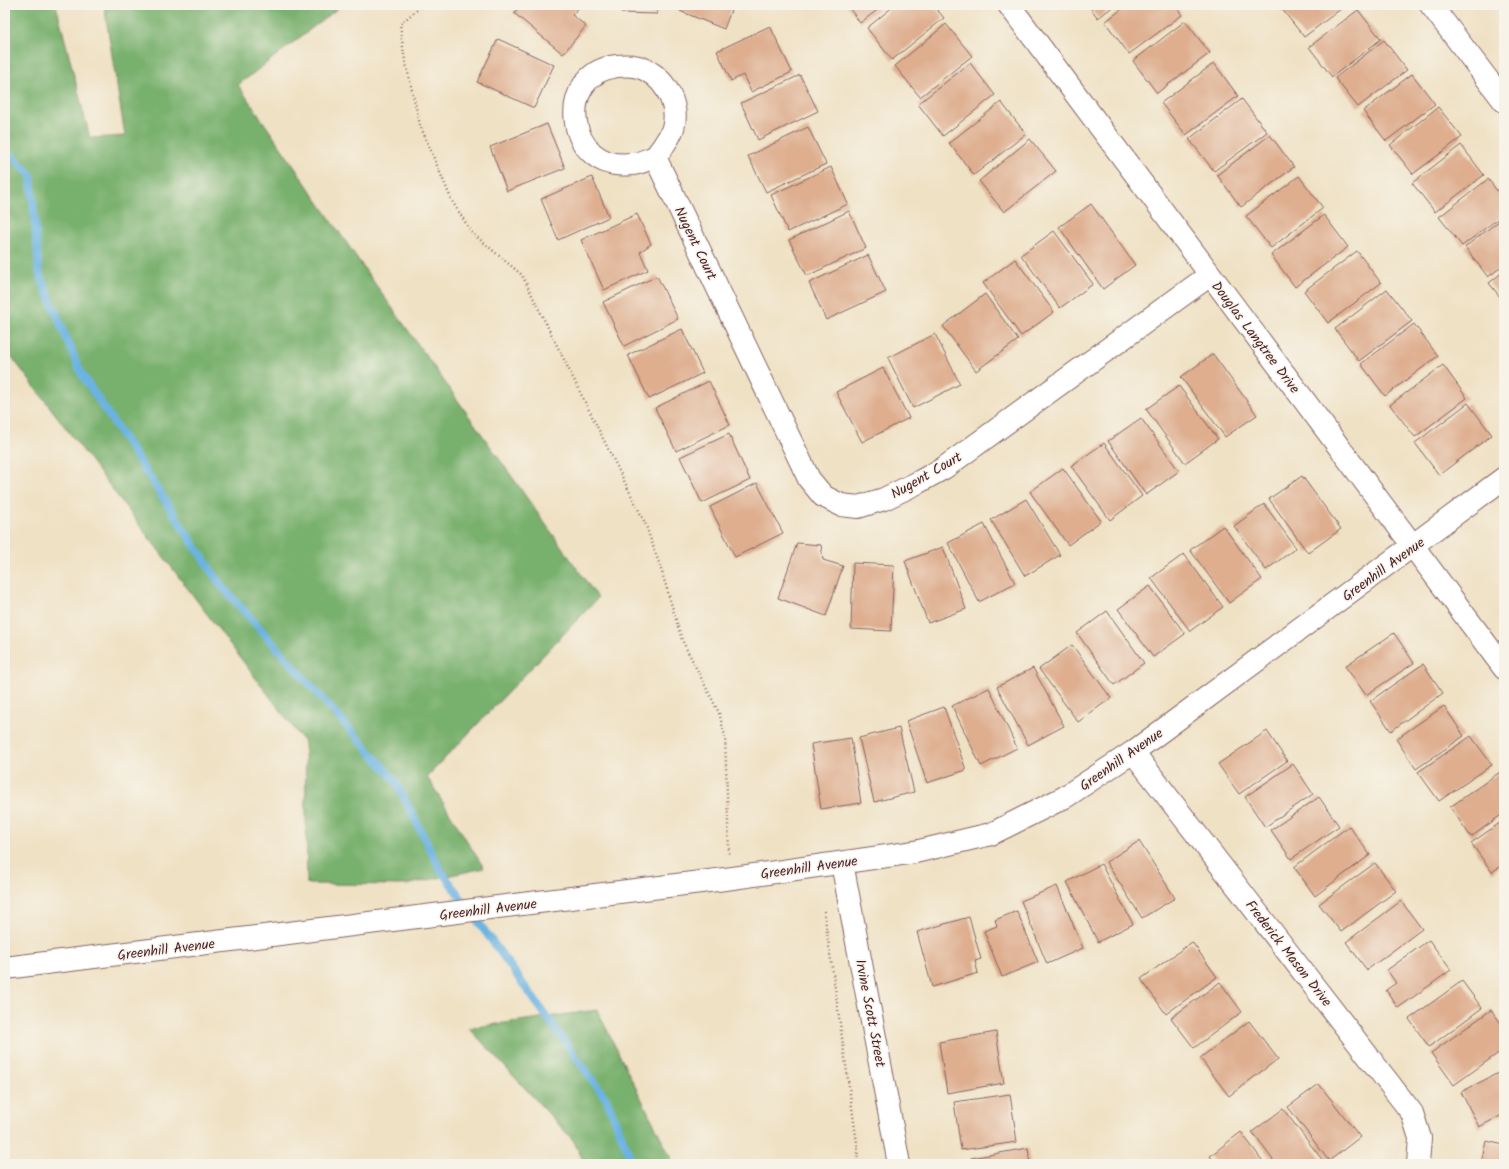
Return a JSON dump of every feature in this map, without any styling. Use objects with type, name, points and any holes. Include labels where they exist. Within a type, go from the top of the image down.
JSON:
[{"type":"street","name":"Douglas Langtree Drive","points":[[1009,5],[1504,668]]},
{"type":"street","points":[[1431,5],[1504,101]]},
{"type":"street","points":[[628,65],[645,70],[659,78],[668,91],[674,106],[674,121],[670,137],[655,157],[633,164],[617,165],[602,160],[588,150],[578,136],[574,119],[576,102],[583,86],[596,74],[611,67],[628,65]]},
{"type":"street","name":"Nugent Court","points":[[655,157],[809,479],[823,496],[841,505],[858,507],[884,499],[944,468],[1210,275]]},
{"type":"street","name":"Greenhill Avenue","points":[[5,968],[733,878],[915,852],[991,834],[1065,798],[1133,752],[1414,547],[1504,478]]},
{"type":"street","name":"Frederick Mason Drive","points":[[1133,752],[1412,1113],[1420,1138],[1418,1164]]},
{"type":"street","name":"Irvine Scott Street","points":[[842,863],[899,1164]]},
{"type":"path","points":[[423,5],[400,24],[404,55],[420,126],[452,201],[472,233],[522,275],[645,523],[661,569],[682,640],[719,713],[725,736],[730,868],[733,878]]},
{"type":"path","points":[[823,906],[858,1150],[857,1164]]},
{"type":"green space","points":[[5,5],[56,5],[90,138],[125,136],[104,5],[342,5],[238,85],[366,271],[598,598],[427,777],[484,868],[406,885],[307,884],[305,743],[5,348]]},
{"type":"green space","points":[[597,1010],[674,1164],[585,1164],[573,1140],[469,1028]]},
{"type":"building","points":[[521,5],[581,5],[572,15],[586,26],[563,54],[514,13]]},
{"type":"building","points":[[621,5],[657,5],[657,14],[621,13]]},
{"type":"building","points":[[682,5],[733,5],[724,29],[680,11]]},
{"type":"building","points":[[847,5],[884,5],[860,23]]},
{"type":"building","points":[[895,5],[933,5],[944,18],[892,60],[867,28]]},
{"type":"building","points":[[1088,5],[1115,5],[1098,18]]},
{"type":"building","points":[[1127,5],[1175,5],[1182,15],[1129,54],[1105,22]]},
{"type":"building","points":[[1285,5],[1346,5],[1304,37],[1281,8]]},
{"type":"building","points":[[1358,10],[1381,39],[1332,77],[1309,47]]},
{"type":"building","points":[[1185,21],[1210,53],[1157,93],[1133,61]]},
{"type":"building","points":[[946,24],[972,56],[920,97],[895,66]]},
{"type":"building","points":[[770,26],[792,72],[751,92],[743,75],[731,81],[717,51]]},
{"type":"building","points":[[498,39],[554,65],[534,108],[477,82]]},
{"type":"building","points":[[1384,40],[1407,70],[1358,107],[1335,78]]},
{"type":"building","points":[[970,63],[995,95],[943,136],[918,104]]},
{"type":"building","points":[[1214,63],[1238,96],[1186,135],[1161,103]]},
{"type":"building","points":[[1412,74],[1435,104],[1386,141],[1363,111]]},
{"type":"building","points":[[800,75],[818,111],[758,140],[741,103]]},
{"type":"building","points":[[1242,99],[1267,132],[1214,171],[1189,139]]},
{"type":"building","points":[[1001,102],[1026,134],[974,175],[949,143]]},
{"type":"building","points":[[1438,107],[1462,137],[1413,174],[1390,145]]},
{"type":"building","points":[[547,124],[565,168],[507,191],[490,147]]},
{"type":"building","points":[[808,127],[826,164],[766,192],[748,156]]},
{"type":"building","points":[[1270,135],[1294,167],[1241,207],[1217,175]]},
{"type":"building","points":[[1030,139],[1056,171],[1004,212],[979,181]]},
{"type":"building","points":[[1461,145],[1484,175],[1435,212],[1412,183]]},
{"type":"building","points":[[831,167],[848,204],[788,232],[771,195]]},
{"type":"building","points":[[1299,176],[1323,208],[1271,248],[1246,216]]},
{"type":"building","points":[[592,177],[609,217],[558,240],[541,199]]},
{"type":"building","points":[[1488,179],[1504,200],[1504,214],[1462,246],[1439,217]]},
{"type":"building","points":[[1091,204],[1135,265],[1103,289],[1059,227]]},
{"type":"building","points":[[849,211],[866,248],[807,276],[789,240]]},
{"type":"building","points":[[637,214],[651,244],[640,252],[648,270],[604,290],[581,240]]},
{"type":"building","points":[[1324,215],[1348,247],[1295,287],[1271,255]]},
{"type":"building","points":[[1504,217],[1504,265],[1488,277],[1465,247]]},
{"type":"building","points":[[1054,231],[1093,284],[1060,308],[1021,255]]},
{"type":"building","points":[[1357,251],[1381,283],[1328,323],[1304,291]]},
{"type":"building","points":[[868,255],[886,292],[826,320],[809,283]]},
{"type":"building","points":[[1015,259],[1054,312],[1021,336],[983,283]]},
{"type":"building","points":[[1504,271],[1504,302],[1489,283]]},
{"type":"building","points":[[657,276],[678,319],[624,346],[603,302]]},
{"type":"building","points":[[1387,289],[1412,321],[1359,361],[1335,329]]},
{"type":"building","points":[[985,294],[1018,340],[976,371],[943,326]]},
{"type":"building","points":[[1414,324],[1438,356],[1385,396],[1361,364]]},
{"type":"building","points":[[682,329],[703,373],[649,399],[628,355]]},
{"type":"building","points":[[935,334],[960,384],[913,408],[888,358]]},
{"type":"building","points":[[1213,354],[1257,415],[1225,437],[1181,377]]},
{"type":"building","points":[[1443,365],[1467,398],[1415,437],[1390,405]]},
{"type":"building","points":[[883,368],[909,418],[862,442],[836,392]]},
{"type":"building","points":[[709,381],[730,425],[676,451],[655,408]]},
{"type":"building","points":[[1179,386],[1218,439],[1185,463],[1146,409]]},
{"type":"building","points":[[1468,403],[1492,435],[1439,475],[1415,443]]},
{"type":"building","points":[[1141,418],[1179,471],[1146,495],[1108,441]]},
{"type":"building","points":[[729,434],[750,480],[702,503],[680,457]]},
{"type":"building","points":[[1104,443],[1142,496],[1110,520],[1071,466]]},
{"type":"building","points":[[1063,468],[1101,521],[1068,545],[1030,492]]},
{"type":"building","points":[[1302,476],[1341,529],[1308,553],[1269,499]]},
{"type":"building","points":[[757,483],[783,533],[735,557],[710,507]]},
{"type":"building","points":[[1026,499],[1060,555],[1025,576],[991,520]]},
{"type":"building","points":[[1264,504],[1296,548],[1266,570],[1234,526]]},
{"type":"building","points":[[984,524],[1015,583],[979,602],[948,543]]},
{"type":"building","points":[[1223,526],[1262,579],[1229,603],[1190,550]]},
{"type":"building","points":[[797,543],[821,545],[823,560],[843,566],[826,616],[778,598]]},
{"type":"building","points":[[943,547],[966,609],[928,623],[905,561]]},
{"type":"building","points":[[1184,554],[1223,607],[1190,631],[1151,578]]},
{"type":"building","points":[[853,563],[894,565],[891,631],[851,629]]},
{"type":"building","points":[[1150,586],[1185,634],[1153,657],[1118,609]]},
{"type":"building","points":[[1107,611],[1144,663],[1114,685],[1077,633]]},
{"type":"building","points":[[1394,633],[1414,663],[1366,695],[1345,666]]},
{"type":"building","points":[[1072,645],[1111,698],[1078,722],[1039,669]]},
{"type":"building","points":[[1423,664],[1443,693],[1391,731],[1370,701]]},
{"type":"building","points":[[1033,668],[1064,726],[1028,745],[997,687]]},
{"type":"building","points":[[989,688],[1017,748],[981,766],[952,706]]},
{"type":"building","points":[[1444,706],[1464,736],[1416,769],[1396,739]]},
{"type":"building","points":[[944,707],[966,770],[927,783],[906,721]]},
{"type":"building","points":[[899,728],[914,792],[874,802],[859,738]]},
{"type":"building","points":[[1267,731],[1287,761],[1239,794],[1218,764]]},
{"type":"building","points":[[1471,736],[1492,765],[1439,801],[1418,772]]},
{"type":"building","points":[[851,738],[861,803],[821,809],[811,744]]},
{"type":"building","points":[[1293,764],[1313,794],[1265,827],[1245,797]]},
{"type":"building","points":[[1500,772],[1504,778],[1504,813],[1471,837],[1450,807]]},
{"type":"building","points":[[1319,797],[1339,826],[1291,859],[1271,830]]},
{"type":"building","points":[[1504,820],[1504,864],[1492,872],[1471,843]]},
{"type":"building","points":[[1349,826],[1370,855],[1315,896],[1294,867]]},
{"type":"building","points":[[1139,841],[1175,898],[1142,918],[1106,862]]},
{"type":"building","points":[[1375,863],[1396,891],[1341,932],[1319,904]]},
{"type":"building","points":[[1101,864],[1133,924],[1098,942],[1067,882]]},
{"type":"building","points":[[1057,886],[1083,948],[1047,964],[1021,901]]},
{"type":"building","points":[[1401,901],[1422,929],[1367,970],[1346,942]]},
{"type":"building","points":[[1017,911],[1038,962],[1002,977],[984,931],[997,926],[995,920]]},
{"type":"building","points":[[969,917],[981,959],[975,961],[978,973],[932,987],[917,932]]},
{"type":"building","points":[[1429,940],[1451,970],[1398,1008],[1386,990],[1396,983],[1387,970]]},
{"type":"building","points":[[1192,942],[1217,977],[1166,1014],[1141,979]]},
{"type":"building","points":[[1462,981],[1482,1008],[1429,1047],[1409,1019]]},
{"type":"building","points":[[1220,982],[1242,1012],[1194,1048],[1171,1018]]},
{"type":"building","points":[[1491,1010],[1504,1027],[1504,1049],[1454,1085],[1431,1053]]},
{"type":"building","points":[[1249,1021],[1278,1059],[1229,1096],[1200,1058]]},
{"type":"building","points":[[996,1032],[1004,1083],[947,1093],[939,1042]]},
{"type":"building","points":[[1504,1070],[1504,1114],[1479,1127],[1461,1092]]},
{"type":"building","points":[[1319,1084],[1360,1137],[1329,1161],[1288,1107]]},
{"type":"building","points":[[1010,1094],[1017,1142],[961,1150],[954,1102]]},
{"type":"building","points":[[1283,1109],[1324,1162],[1321,1164],[1276,1164],[1252,1132]]},
{"type":"building","points":[[1241,1132],[1265,1164],[1216,1164],[1210,1156]]},
{"type":"building","points":[[1486,1141],[1504,1145],[1504,1164],[1481,1164]]},
{"type":"building","points":[[1028,1148],[1030,1164],[972,1164],[971,1158]]},
{"type":"waterway","points":[[5,149],[31,175],[39,273],[81,373],[220,584],[395,780],[440,869],[607,1100],[633,1164]]}]
